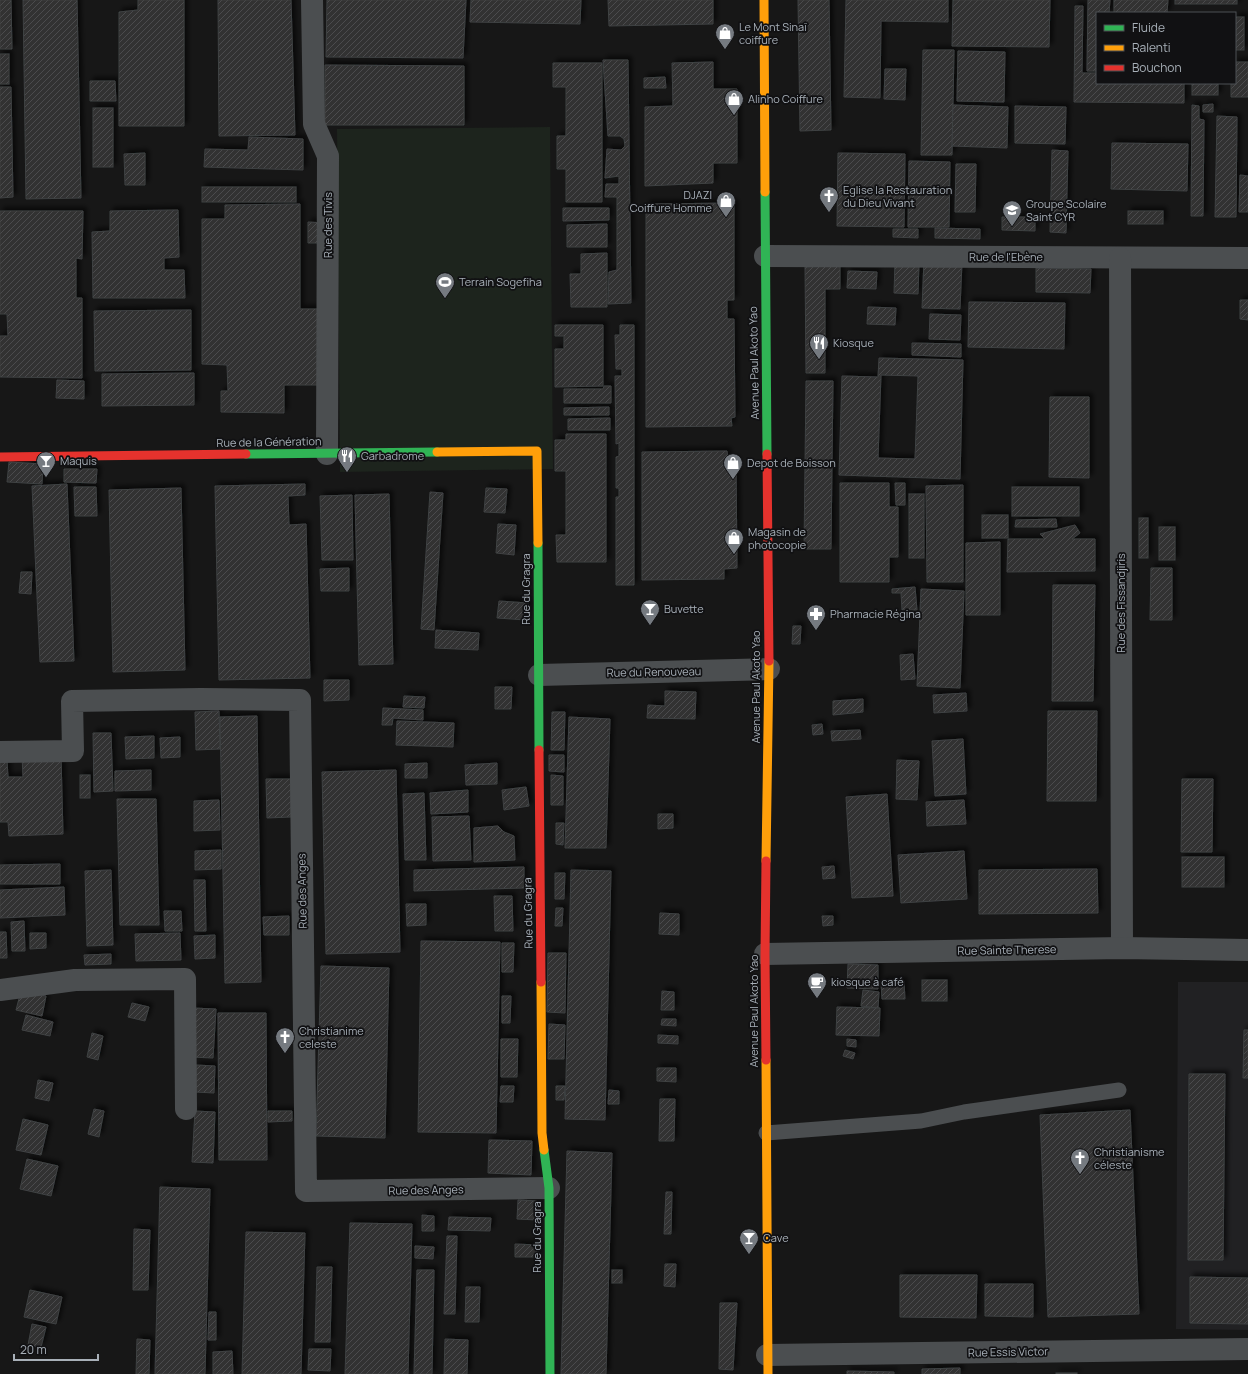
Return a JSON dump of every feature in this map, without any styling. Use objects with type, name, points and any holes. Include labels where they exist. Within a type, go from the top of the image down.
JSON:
[{"type":"street","name":"Rue des Tivis","points":[[312,0],[314,124],[328,156],[327,454]]},
{"type":"street","name":"Avenue Paul Akoto Yao","points":[[764,0],[769,669],[765,954],[768,1364]]},
{"type":"street","name":"Rue de l'Ebène","points":[[765,256],[1248,258]]},
{"type":"street","name":"Rue des Fissandjiris","points":[[1120,258],[1122,948]]},
{"type":"street","name":"Rue de la Génération","points":[[0,457],[537,451]]},
{"type":"street","name":"Rue du Gragra","points":[[537,451],[542,1133],[549,1188],[550,1374]]},
{"type":"street","name":"Rue du Renouveau","points":[[539,675],[769,669]]},
{"type":"street","name":"Rue des Anges","points":[[0,752],[73,751],[72,701],[200,699],[300,700],[306,1191],[549,1188]]},
{"type":"street","name":"Rue Sainte Therese","points":[[765,954],[1122,948],[1248,950]]},
{"type":"street","points":[[0,990],[75,980],[185,979],[186,1109]]},
{"type":"street","name":"Rue Essis Victor","points":[[768,1364],[1248,1349]]},
{"type":"lane","points":[[766,1133],[921,1121],[964,1112],[1119,1090]]},
{"type":"shaded area","name":"Terrain Sogefiha","points":[[550,127],[553,469],[340,472],[337,129]]},
{"type":"shaded area","points":[[1178,982],[1248,982],[1248,1330],[1176,1329]]},
{"type":"building","points":[[0,0],[11,0],[12,49],[0,49]]},
{"type":"building","points":[[23,0],[77,0],[81,198],[26,199]]},
{"type":"building","points":[[138,0],[184,0],[184,126],[119,126],[119,12],[138,10]]},
{"type":"building","points":[[218,0],[291,0],[295,135],[219,136]]},
{"type":"building","points":[[327,0],[466,0],[463,58],[326,57]]},
{"type":"building","points":[[471,0],[581,0],[580,24],[470,22]]},
{"type":"building","points":[[608,0],[713,0],[713,24],[609,26]]},
{"type":"building","points":[[798,0],[829,0],[831,130],[800,131]]},
{"type":"building","points":[[846,0],[948,0],[948,22],[881,21],[880,98],[844,97]]},
{"type":"building","points":[[953,0],[1050,0],[1049,47],[952,46]]},
{"type":"building","points":[[1088,0],[1110,0],[1109,12],[1096,12],[1096,71],[1087,71]]},
{"type":"building","points":[[1114,0],[1168,0],[1167,12],[1114,12]]},
{"type":"building","points":[[1175,0],[1237,0],[1237,4],[1175,4]]},
{"type":"building","points":[[1075,6],[1083,6],[1082,73],[1096,73],[1096,84],[1184,84],[1184,103],[1074,102]]},
{"type":"building","points":[[1236,17],[1244,17],[1244,50],[1236,50]]},
{"type":"building","points":[[923,50],[954,50],[952,155],[921,155]]},
{"type":"building","points":[[958,51],[1005,52],[1004,102],[957,101]]},
{"type":"building","points":[[0,54],[9,54],[9,84],[0,84]]},
{"type":"building","points":[[603,60],[628,60],[631,303],[608,304],[609,272],[617,270],[617,197],[605,197],[606,184],[619,184],[619,176],[605,178],[607,149],[621,150],[625,146],[624,139],[620,136],[608,136]]},
{"type":"building","points":[[713,62],[713,89],[737,89],[737,163],[713,163],[713,183],[645,186],[645,107],[673,106],[672,63]]},
{"type":"building","points":[[1236,62],[1248,62],[1248,97],[1231,97],[1231,84],[1236,84]]},
{"type":"building","points":[[553,63],[602,63],[602,202],[566,202],[566,169],[557,169],[557,136],[566,136],[566,87],[553,87]]},
{"type":"building","points":[[325,65],[464,66],[464,125],[325,125]]},
{"type":"building","points":[[885,69],[906,69],[905,100],[884,99]]},
{"type":"building","points":[[665,77],[666,88],[644,88],[644,78]]},
{"type":"building","points":[[90,81],[115,81],[116,101],[90,101]]},
{"type":"building","points":[[1192,84],[1218,84],[1218,95],[1192,95]]},
{"type":"building","points":[[0,87],[11,87],[13,197],[0,198]]},
{"type":"building","points":[[1213,104],[1213,112],[1203,112],[1203,105]]},
{"type":"building","points":[[953,105],[1008,107],[1007,148],[952,146]]},
{"type":"building","points":[[1192,105],[1199,106],[1199,119],[1204,120],[1203,216],[1191,216]]},
{"type":"building","points":[[1015,106],[1066,107],[1065,144],[1015,143]]},
{"type":"building","points":[[93,108],[113,108],[113,167],[93,167]]},
{"type":"building","points":[[1217,116],[1237,117],[1236,217],[1215,217]]},
{"type":"building","points":[[249,137],[303,139],[303,170],[204,167],[205,149],[248,150]]},
{"type":"building","points":[[1112,143],[1188,144],[1187,191],[1111,189]]},
{"type":"building","points":[[1052,150],[1068,151],[1066,233],[1050,232]]},
{"type":"building","points":[[145,153],[145,185],[125,185],[124,154]]},
{"type":"building","points":[[838,153],[905,154],[904,227],[837,226]]},
{"type":"building","points":[[909,161],[950,162],[949,227],[908,227]]},
{"type":"building","points":[[956,164],[976,164],[975,212],[955,212]]},
{"type":"building","points":[[1240,175],[1248,176],[1248,212],[1239,212]]},
{"type":"building","points":[[202,187],[296,187],[296,202],[202,202]]},
{"type":"building","points":[[734,203],[734,300],[727,300],[727,319],[734,319],[735,417],[731,418],[732,426],[646,427],[646,204]]},
{"type":"building","points":[[300,204],[300,309],[321,309],[321,385],[284,385],[284,413],[221,412],[221,391],[228,391],[227,365],[202,364],[202,219],[225,219],[225,205]]},
{"type":"building","points":[[563,208],[609,208],[609,220],[563,221]]},
{"type":"building","points":[[178,210],[179,257],[164,258],[164,270],[184,270],[185,298],[93,298],[92,232],[110,231],[110,211]]},
{"type":"building","points":[[0,211],[83,211],[82,259],[76,258],[76,298],[82,298],[82,378],[0,377],[0,336],[8,336],[7,314],[0,314]]},
{"type":"building","points":[[1128,211],[1163,211],[1163,224],[1128,224]]},
{"type":"building","points":[[1002,217],[1035,217],[1035,231],[1002,230]]},
{"type":"building","points":[[308,222],[325,223],[325,243],[308,243]]},
{"type":"building","points":[[607,224],[607,247],[567,247],[567,225]]},
{"type":"building","points":[[935,228],[980,229],[980,239],[935,238]]},
{"type":"building","points":[[893,229],[918,229],[918,238],[893,237]]},
{"type":"building","points":[[607,253],[607,307],[571,307],[570,274],[581,274],[581,254]]},
{"type":"building","points":[[924,260],[962,262],[960,309],[922,308]]},
{"type":"building","points":[[895,262],[919,263],[918,294],[894,293]]},
{"type":"building","points":[[840,266],[840,289],[825,289],[825,373],[806,373],[805,267]]},
{"type":"building","points":[[1036,268],[1091,269],[1090,293],[1036,292]]},
{"type":"building","points":[[848,271],[877,272],[876,289],[847,288]]},
{"type":"building","points":[[1240,300],[1248,300],[1248,320],[1240,319]]},
{"type":"building","points":[[969,302],[1065,303],[1064,349],[968,347]]},
{"type":"building","points":[[868,307],[896,308],[895,325],[867,324]]},
{"type":"building","points":[[191,310],[191,370],[95,371],[94,311]]},
{"type":"building","points":[[930,314],[961,315],[960,340],[929,339]]},
{"type":"building","points":[[555,325],[603,325],[603,386],[555,387],[555,349],[564,349],[564,336],[555,336]]},
{"type":"building","points":[[620,325],[634,325],[634,585],[616,585],[616,497],[619,497],[619,488],[616,488],[616,457],[619,456],[619,443],[616,444],[615,376],[622,376],[622,369],[616,369],[615,335],[620,335]]},
{"type":"building","points":[[912,343],[961,344],[961,357],[912,355]]},
{"type":"building","points":[[879,358],[963,360],[960,479],[839,475],[842,376],[878,377]],"holes":[[[881,375],[918,376],[915,459],[878,458]]]},
{"type":"building","points":[[194,373],[194,405],[102,406],[102,374]]},
{"type":"building","points":[[57,380],[84,381],[84,399],[56,398]]},
{"type":"building","points":[[806,381],[833,381],[831,549],[804,549]]},
{"type":"building","points":[[604,386],[611,386],[611,403],[564,403],[564,389],[603,389]]},
{"type":"building","points":[[1050,397],[1089,397],[1089,478],[1049,477]]},
{"type":"building","points":[[609,407],[609,415],[564,415],[564,408]]},
{"type":"building","points":[[610,418],[610,430],[568,430],[568,419]]},
{"type":"building","points":[[566,434],[606,434],[606,562],[557,562],[556,535],[566,535],[566,471],[555,471],[555,440],[566,440]]},
{"type":"building","points":[[727,451],[728,460],[736,460],[737,568],[724,569],[724,579],[642,580],[642,452]]},
{"type":"building","points":[[9,462],[43,464],[42,484],[7,482]]},
{"type":"building","points":[[64,469],[97,469],[96,483],[64,482]]},
{"type":"building","points":[[840,483],[889,483],[889,507],[898,507],[898,557],[889,557],[889,582],[840,582]]},
{"type":"building","points":[[895,483],[905,483],[905,505],[896,505]]},
{"type":"building","points":[[67,484],[74,661],[40,662],[32,486]]},
{"type":"building","points":[[305,484],[305,495],[288,496],[289,525],[306,524],[310,678],[219,680],[215,486]]},
{"type":"building","points":[[963,485],[963,582],[927,582],[926,486]]},
{"type":"building","points":[[74,487],[96,487],[97,516],[75,516]]},
{"type":"building","points":[[1012,487],[1079,487],[1079,516],[1012,516]]},
{"type":"building","points":[[181,488],[185,670],[113,672],[109,490]]},
{"type":"building","points":[[486,488],[507,489],[505,513],[484,512]]},
{"type":"building","points":[[430,492],[443,493],[434,630],[421,629]]},
{"type":"building","points":[[389,494],[393,664],[359,665],[355,495]]},
{"type":"building","points":[[909,494],[924,494],[924,558],[909,558]]},
{"type":"building","points":[[352,495],[353,560],[322,560],[320,496]]},
{"type":"building","points":[[982,515],[1008,515],[1008,538],[982,538]]},
{"type":"building","points":[[1139,518],[1148,518],[1148,558],[1139,558]]},
{"type":"building","points":[[1056,519],[1057,527],[1015,527],[1016,520]]},
{"type":"building","points":[[498,524],[516,525],[514,555],[496,553]]},
{"type":"building","points":[[1075,525],[1080,533],[1072,539],[1095,539],[1095,571],[1007,572],[1008,539],[1045,539],[1040,534]]},
{"type":"building","points":[[1159,527],[1175,527],[1175,560],[1159,560]]},
{"type":"building","points":[[1000,542],[1000,615],[966,615],[966,543]]},
{"type":"building","points":[[349,568],[349,591],[321,591],[320,569]]},
{"type":"building","points":[[1151,568],[1172,568],[1172,620],[1150,620]]},
{"type":"building","points":[[21,572],[32,572],[31,594],[19,593]]},
{"type":"building","points":[[1053,585],[1095,585],[1093,701],[1052,701]]},
{"type":"building","points":[[915,587],[917,610],[902,610],[901,593],[892,593],[892,589]]},
{"type":"building","points":[[921,589],[964,591],[960,688],[917,686]]},
{"type":"building","points":[[499,601],[528,603],[526,620],[497,618]]},
{"type":"building","points":[[793,626],[801,626],[800,644],[792,644]]},
{"type":"building","points":[[436,630],[479,633],[478,650],[435,648]]},
{"type":"building","points":[[913,654],[915,679],[901,680],[900,655]]},
{"type":"building","points":[[324,680],[349,680],[349,700],[324,701]]},
{"type":"building","points":[[495,687],[512,687],[511,709],[495,709]]},
{"type":"building","points":[[665,691],[696,692],[695,719],[647,718],[648,705],[665,706]]},
{"type":"building","points":[[966,693],[967,711],[934,713],[933,695]]},
{"type":"building","points":[[404,696],[425,697],[424,708],[403,707]]},
{"type":"building","points":[[863,699],[863,712],[833,715],[833,701]]},
{"type":"building","points":[[383,708],[423,710],[423,720],[393,718],[392,725],[382,725]]},
{"type":"building","points":[[219,711],[220,749],[196,750],[195,712]]},
{"type":"building","points":[[1048,711],[1097,711],[1096,801],[1047,801]]},
{"type":"building","points":[[552,712],[565,712],[564,750],[551,750]]},
{"type":"building","points":[[257,716],[261,982],[225,983],[220,717]]},
{"type":"building","points":[[569,717],[610,719],[606,848],[565,848]]},
{"type":"building","points":[[397,721],[454,723],[453,747],[396,745]]},
{"type":"building","points":[[822,724],[823,734],[813,735],[812,725]]},
{"type":"building","points":[[860,730],[861,739],[832,741],[831,731]]},
{"type":"building","points":[[93,733],[111,733],[113,791],[94,792]]},
{"type":"building","points":[[154,736],[154,758],[126,759],[125,737]]},
{"type":"building","points":[[180,737],[180,757],[161,758],[160,738]]},
{"type":"building","points":[[963,739],[966,794],[935,796],[932,741]]},
{"type":"building","points":[[61,755],[63,834],[9,836],[8,822],[0,822],[0,760],[7,760],[8,777],[23,777],[22,756]]},
{"type":"building","points":[[549,755],[564,755],[564,772],[549,771]]},
{"type":"building","points":[[897,760],[919,761],[917,800],[896,799]]},
{"type":"building","points":[[427,763],[427,778],[405,778],[405,764]]},
{"type":"building","points":[[497,763],[497,784],[466,785],[465,765]]},
{"type":"building","points":[[151,770],[151,790],[115,791],[115,771]]},
{"type":"building","points":[[396,770],[400,952],[326,954],[322,772]]},
{"type":"building","points":[[80,775],[90,775],[90,798],[80,798]]},
{"type":"building","points":[[551,775],[563,776],[563,805],[551,805]]},
{"type":"building","points":[[266,779],[291,779],[291,817],[267,818]]},
{"type":"building","points":[[1182,779],[1213,779],[1212,852],[1181,852]]},
{"type":"building","points":[[526,787],[529,806],[504,810],[502,790]]},
{"type":"building","points":[[468,790],[468,812],[431,814],[430,793]]},
{"type":"building","points":[[424,793],[426,860],[405,860],[403,794]]},
{"type":"building","points":[[887,794],[893,896],[852,898],[846,797]]},
{"type":"building","points":[[117,799],[156,799],[159,925],[120,925]]},
{"type":"building","points":[[219,800],[220,830],[194,831],[194,801]]},
{"type":"building","points":[[964,800],[966,824],[927,826],[926,802]]},
{"type":"building","points":[[658,814],[673,814],[673,828],[658,829]]},
{"type":"building","points":[[469,816],[471,860],[433,861],[432,817]]},
{"type":"building","points":[[556,823],[564,823],[563,845],[556,844]]},
{"type":"building","points":[[498,826],[504,832],[514,836],[515,860],[474,862],[474,828]]},
{"type":"building","points":[[221,850],[221,869],[195,870],[195,851]]},
{"type":"building","points":[[964,851],[967,899],[901,903],[898,855]]},
{"type":"building","points":[[1182,857],[1224,857],[1224,887],[1182,887]]},
{"type":"building","points":[[60,864],[60,884],[0,884],[0,865]]},
{"type":"building","points":[[834,866],[835,878],[823,879],[822,867]]},
{"type":"building","points":[[524,867],[524,888],[414,891],[414,870]]},
{"type":"building","points":[[1097,869],[1098,913],[979,914],[979,870]]},
{"type":"building","points":[[111,870],[113,945],[87,946],[85,871]]},
{"type":"building","points":[[571,870],[611,871],[605,1120],[565,1119]]},
{"type":"building","points":[[555,873],[565,873],[564,899],[555,899]]},
{"type":"building","points":[[194,880],[205,880],[206,931],[195,931]]},
{"type":"building","points":[[64,887],[65,915],[0,918],[0,890]]},
{"type":"building","points":[[494,896],[512,896],[513,931],[495,931]]},
{"type":"building","points":[[406,904],[426,904],[426,925],[407,926]]},
{"type":"building","points":[[556,908],[563,908],[562,926],[555,926]]},
{"type":"building","points":[[164,911],[181,911],[182,931],[165,931]]},
{"type":"building","points":[[660,913],[679,914],[679,935],[659,934]]},
{"type":"building","points":[[289,916],[289,935],[264,935],[263,917]]},
{"type":"building","points":[[822,916],[833,916],[833,925],[823,926]]},
{"type":"building","points":[[24,921],[25,951],[12,951],[11,922]]},
{"type":"building","points":[[0,932],[6,932],[7,958],[0,958]]},
{"type":"building","points":[[30,933],[46,933],[46,948],[30,949]]},
{"type":"building","points":[[180,933],[181,960],[136,961],[135,934]]},
{"type":"building","points":[[215,935],[215,958],[195,959],[194,936]]},
{"type":"building","points":[[421,941],[500,942],[496,1133],[418,1132]]},
{"type":"building","points":[[502,943],[514,943],[513,972],[502,972]]},
{"type":"building","points":[[548,953],[566,953],[565,1013],[547,1012]]},
{"type":"building","points":[[111,954],[111,964],[85,965],[84,955]]},
{"type":"building","points":[[848,964],[878,965],[878,989],[847,988]]},
{"type":"building","points":[[321,966],[389,968],[385,1138],[316,1136]]},
{"type":"building","points":[[922,980],[947,980],[947,1001],[922,1001]]},
{"type":"building","points":[[881,981],[904,981],[905,999],[882,999]]},
{"type":"building","points":[[863,990],[879,992],[878,1008],[861,1006]]},
{"type":"building","points":[[21,991],[46,996],[42,1016],[16,1010]]},
{"type":"building","points":[[662,991],[674,992],[674,1010],[661,1010]]},
{"type":"building","points":[[502,996],[511,996],[510,1023],[502,1023]]},
{"type":"building","points":[[132,1003],[149,1007],[145,1021],[128,1017]]},
{"type":"building","points":[[837,1007],[880,1008],[879,1036],[836,1035]]},
{"type":"building","points":[[193,1008],[216,1009],[213,1058],[191,1057]]},
{"type":"building","points":[[218,1013],[266,1013],[267,1160],[219,1160]]},
{"type":"building","points":[[26,1015],[53,1022],[50,1036],[22,1030]]},
{"type":"building","points":[[662,1019],[676,1019],[676,1026],[661,1025]]},
{"type":"building","points":[[549,1024],[565,1025],[564,1059],[548,1059]]},
{"type":"building","points":[[1244,1030],[1248,1030],[1248,1078],[1243,1078]]},
{"type":"building","points":[[92,1033],[103,1036],[98,1060],[87,1057]]},
{"type":"building","points":[[658,1035],[678,1036],[678,1044],[658,1043]]},
{"type":"building","points":[[501,1039],[518,1039],[517,1077],[501,1077]]},
{"type":"building","points":[[847,1039],[856,1040],[856,1047],[847,1046]]},
{"type":"building","points":[[845,1050],[855,1053],[853,1059],[843,1056]]},
{"type":"building","points":[[196,1065],[215,1066],[214,1093],[195,1092]]},
{"type":"building","points":[[657,1068],[676,1068],[676,1082],[657,1081]]},
{"type":"building","points":[[1189,1074],[1225,1074],[1223,1260],[1188,1260]]},
{"type":"building","points":[[38,1080],[53,1083],[49,1101],[35,1098]]},
{"type":"building","points":[[501,1086],[514,1086],[513,1102],[500,1102]]},
{"type":"building","points":[[556,1086],[565,1086],[564,1100],[556,1100]]},
{"type":"building","points":[[609,1090],[619,1091],[619,1104],[608,1104]]},
{"type":"building","points":[[660,1099],[675,1099],[674,1141],[659,1141]]},
{"type":"building","points":[[94,1109],[104,1111],[99,1137],[88,1134]]},
{"type":"building","points":[[1130,1110],[1139,1314],[1048,1317],[1040,1115]]},
{"type":"building","points":[[195,1111],[215,1112],[213,1163],[192,1162]]},
{"type":"building","points":[[268,1111],[292,1111],[292,1121],[268,1122]]},
{"type":"building","points":[[23,1119],[48,1125],[41,1155],[16,1150]]},
{"type":"building","points":[[489,1140],[532,1141],[531,1175],[488,1173]]},
{"type":"building","points":[[567,1151],[612,1153],[606,1374],[561,1374]]},
{"type":"building","points":[[27,1159],[58,1166],[51,1196],[20,1189]]},
{"type":"building","points":[[160,1187],[210,1189],[205,1374],[155,1374]]},
{"type":"building","points":[[666,1192],[672,1192],[671,1234],[664,1234]]},
{"type":"building","points":[[518,1200],[537,1201],[537,1220],[517,1219]]},
{"type":"building","points":[[422,1215],[434,1216],[434,1231],[422,1231]]},
{"type":"building","points":[[449,1217],[491,1218],[490,1231],[448,1230]]},
{"type":"building","points":[[350,1223],[412,1224],[408,1374],[345,1374]]},
{"type":"building","points":[[134,1229],[150,1230],[148,1290],[133,1290]]},
{"type":"building","points":[[246,1232],[305,1233],[301,1374],[242,1374]]},
{"type":"building","points":[[447,1236],[457,1236],[455,1314],[444,1314]]},
{"type":"building","points":[[515,1244],[539,1245],[538,1257],[515,1257]]},
{"type":"building","points":[[415,1246],[434,1247],[433,1259],[415,1258]]},
{"type":"building","points":[[665,1264],[676,1264],[675,1287],[664,1286]]},
{"type":"building","points":[[317,1267],[332,1267],[330,1342],[315,1342]]},
{"type":"building","points":[[417,1270],[434,1270],[432,1374],[414,1374]]},
{"type":"building","points":[[612,1270],[622,1270],[622,1283],[612,1283]]},
{"type":"building","points":[[900,1275],[977,1275],[976,1318],[900,1317]]},
{"type":"building","points":[[1190,1277],[1248,1278],[1248,1324],[1190,1323]]},
{"type":"building","points":[[985,1284],[1033,1284],[1033,1317],[985,1316]]},
{"type":"building","points":[[466,1287],[480,1287],[479,1322],[465,1322]]},
{"type":"building","points":[[30,1290],[62,1297],[56,1324],[24,1317]]},
{"type":"building","points":[[720,1303],[737,1303],[733,1370],[719,1369]]},
{"type":"building","points":[[209,1312],[216,1312],[216,1340],[208,1340]]},
{"type":"building","points":[[32,1324],[46,1327],[41,1347],[28,1345]]},
{"type":"building","points":[[137,1339],[150,1340],[149,1374],[136,1374]]},
{"type":"building","points":[[445,1339],[468,1340],[467,1374],[444,1374]]},
{"type":"building","points":[[309,1349],[331,1349],[330,1371],[308,1370]]},
{"type":"building","points":[[232,1351],[233,1374],[213,1374],[213,1352]]},
{"type":"building","points":[[960,1368],[960,1374],[922,1374],[922,1369]]},
{"type":"building","points":[[847,1371],[894,1372],[894,1374],[847,1374]]},
{"type":"building","points":[[1077,1373],[1077,1374],[1056,1374]]},
{"type":"traffic: fast","points":[[765,192],[767,454]]},
{"type":"traffic: fast","points":[[246,454],[437,452]]},
{"type":"traffic: fast","points":[[538,543],[539,750]]},
{"type":"traffic: fast","points":[[544,1150],[549,1188],[550,1374]]},
{"type":"traffic: slow","points":[[764,0],[765,192]]},
{"type":"traffic: slow","points":[[437,452],[537,451],[538,543]]},
{"type":"traffic: slow","points":[[766,861],[769,661]]},
{"type":"traffic: slow","points":[[541,982],[542,1133],[544,1150]]},
{"type":"traffic: slow","points":[[766,1060],[768,1374]]},
{"type":"traffic: jam","points":[[0,457],[246,454]]},
{"type":"traffic: jam","points":[[767,454],[769,661]]},
{"type":"traffic: jam","points":[[539,750],[541,982]]},
{"type":"traffic: jam","points":[[766,861],[766,1060]]},
{"type":"place","name":"Le Mont Sinaî coiffure","points":[[725,50]]},
{"type":"place","name":"Alinho Coiffure","points":[[734,116]]},
{"type":"place","name":"Eglise la Restauration du Dieu Vivant","points":[[829,213]]},
{"type":"place","name":"DJAZI Coiffure Homme","points":[[726,218]]},
{"type":"place","name":"Groupe Scolaire Saint CYR","points":[[1012,227]]},
{"type":"place","name":"Terrain Sogefiha","points":[[445,299]]},
{"type":"place","name":"Kiosque","points":[[819,360]]},
{"type":"place","name":"Garbadrome","points":[[347,473]]},
{"type":"place","name":"Maquis","points":[[46,478]]},
{"type":"place","name":"Depot de Boisson","points":[[733,480]]},
{"type":"place","name":"Magasin de photocopie","points":[[734,555]]},
{"type":"place","name":"Buvette","points":[[650,626]]},
{"type":"place","name":"Pharmacie Régina","points":[[816,631]]},
{"type":"place","name":"kiosque à café","points":[[817,999]]},
{"type":"place","name":"Christianime celeste","points":[[285,1054]]},
{"type":"place","name":"Christianisme céleste","points":[[1080,1175]]},
{"type":"place","name":"Cave","points":[[749,1255]]}]
